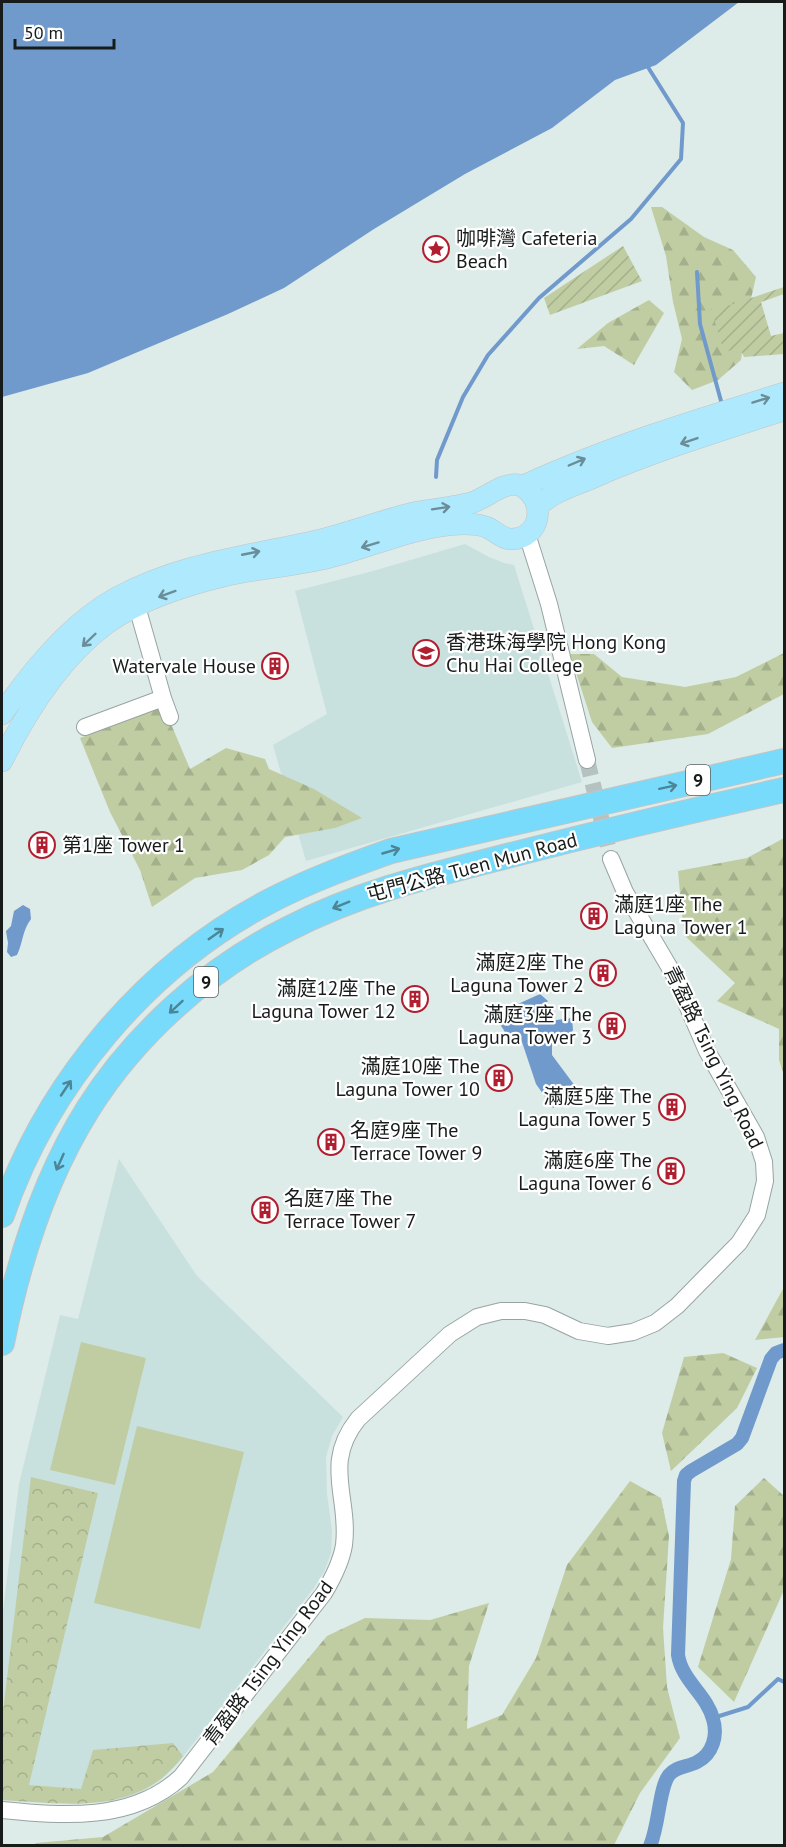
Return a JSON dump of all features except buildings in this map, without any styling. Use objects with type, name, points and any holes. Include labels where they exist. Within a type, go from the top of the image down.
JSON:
[{"type":"highway","name":"屯門公路 Tuen Mun Road","points":[[2,1215],[8,1195],[30,1149],[79,1068],[144,994],[188,954],[234,921],[330,873],[391,851],[784,761]]},
{"type":"highway","name":"屯門公路 Tuen Mun Road","points":[[2,1343],[29,1236],[61,1160],[87,1111],[146,1036],[187,997],[220,971],[290,927],[395,884],[622,827],[784,790]]},
{"type":"main road","points":[[2,760],[23,722],[50,682],[76,652],[135,598],[175,573],[225,559],[352,532],[397,517],[470,503],[491,495],[506,484],[523,486],[606,450],[784,393]]},
{"type":"main road","points":[[538,506],[550,496],[612,470],[720,430],[784,410]]},
{"type":"main road","points":[[2,714],[28,679],[81,623],[98,609],[216,578],[328,557],[424,529],[461,524],[489,527],[502,537],[510,539],[527,534],[536,520],[538,506],[535,498],[523,486]]},
{"type":"main road","points":[[489,527],[485,512],[491,495]]},
{"type":"main road","points":[[2,737],[30,698],[50,682]]},
{"type":"street","points":[[527,534],[549,604],[587,760]]},
{"type":"street","points":[[135,598],[170,717]]},
{"type":"street","points":[[85,727],[163,698]]},
{"type":"street","name":"青盈路 Tsing Ying Road","points":[[2,1810],[50,1813],[123,1809],[159,1795],[181,1777],[324,1593],[335,1575],[342,1556],[344,1538],[339,1463],[352,1427],[459,1327],[489,1313],[516,1310],[545,1315],[579,1331],[597,1335],[622,1335],[645,1328],[663,1318],[677,1306],[739,1243],[752,1226],[761,1204],[765,1181],[760,1145],[707,1051],[674,975],[625,892],[611,859]]},
{"type":"shaded area","name":"香港珠海學院 Hong Kong Chu Hai College","points":[[465,544],[489,557],[514,565],[582,782],[306,861],[273,745],[327,714],[295,591]]},
{"type":"shaded area","points":[[119,1159],[197,1276],[343,1417],[332,1436],[326,1457],[327,1494],[332,1531],[331,1553],[324,1572],[313,1589],[178,1763],[160,1781],[138,1794],[114,1801],[87,1803],[2,1800],[2,1618],[19,1484],[60,1315],[78,1319]]},
{"type":"green space","points":[[651,207],[662,207],[704,237],[733,250],[756,277],[747,316],[741,360],[718,380],[692,390],[674,372],[682,339],[673,302],[666,256]]},
{"type":"green space","points":[[623,246],[642,281],[550,315],[544,298]]},
{"type":"green space","points":[[784,287],[784,294],[761,302],[771,336],[784,333],[784,354],[744,357],[740,348],[724,352],[711,309]]},
{"type":"green space","points":[[649,300],[664,313],[634,365],[604,346],[577,349],[608,323]]},
{"type":"green space","points":[[784,653],[784,694],[708,734],[612,748],[592,722],[570,654],[594,654],[622,677],[685,687],[736,677]]},
{"type":"green space","points":[[157,708],[171,724],[190,769],[226,748],[265,759],[269,769],[314,789],[362,818],[335,828],[285,837],[269,855],[242,870],[195,878],[152,907],[140,870],[110,812],[80,738]]},
{"type":"green space","points":[[784,838],[784,1075],[779,1060],[779,1029],[717,1001],[735,983],[684,935],[678,871],[747,858]]},
{"type":"green space","points":[[784,1287],[784,1337],[755,1340]]},
{"type":"green space","points":[[81,1342],[146,1358],[115,1485],[50,1470]]},
{"type":"green space","points":[[723,1353],[757,1368],[737,1408],[671,1471],[662,1433],[684,1357]]},
{"type":"green space","points":[[137,1426],[244,1452],[200,1629],[94,1603]]},
{"type":"green space","points":[[31,1477],[98,1493],[29,1785],[81,1789],[93,1750],[173,1743],[183,1756],[165,1775],[145,1789],[124,1797],[76,1804],[2,1800],[2,1720]]},
{"type":"green space","points":[[764,1478],[784,1496],[784,1590],[734,1702],[698,1667],[731,1559],[735,1506]]},
{"type":"green space","points":[[630,1481],[661,1498],[669,1536],[663,1628],[667,1687],[680,1738],[640,1793],[614,1845],[33,1845],[103,1837],[213,1772],[327,1636],[365,1618],[430,1620],[489,1603],[469,1666],[467,1729],[502,1715],[536,1658],[567,1565]]},
{"type":"water","points":[[2,2],[739,2],[656,65],[615,80],[552,128],[465,174],[374,229],[284,288],[88,373],[2,397]]},
{"type":"water","points":[[23,905],[30,909],[31,919],[17,955],[11,957],[7,952],[6,931],[11,926],[14,911]]},
{"type":"water","points":[[540,994],[548,1001],[537,1013],[541,1022],[572,1018],[573,1030],[565,1042],[552,1042],[552,1055],[578,1090],[553,1108],[536,1084],[521,1039],[505,1032],[494,1015]]},
{"type":"waterway","points":[[436,477],[437,460],[463,397],[488,355],[539,298],[631,219],[681,159],[683,123],[646,64]]},
{"type":"waterway","points":[[697,272],[700,324],[721,401]]},
{"type":"waterway","points":[[650,1846],[663,1789],[669,1775],[675,1770],[702,1759],[713,1744],[715,1731],[710,1710],[684,1673],[678,1655],[684,1481],[686,1475],[691,1471],[737,1444],[742,1438],[771,1359],[776,1353],[784,1350]]},
{"type":"waterway","points":[[713,1718],[748,1707],[778,1679],[784,1682]]},
{"type":"tunnel","points":[[587,760],[611,859]]},
{"type":"place","name":"咖啡灣 Cafeteria Beach","points":[[436,249]]},
{"type":"place","name":"香港珠海學院 Hong Kong Chu Hai College","points":[[426,653]]},
{"type":"place","name":"Watervale House","points":[[275,666]]},
{"type":"place","name":"第1座 Tower 1","points":[[42,845]]},
{"type":"place","name":"滿庭1座 The Laguna Tower 1","points":[[594,916]]},
{"type":"place","name":"滿庭2座 The Laguna Tower 2","points":[[603,973]]},
{"type":"place","name":"滿庭12座 The Laguna Tower 12","points":[[415,999]]},
{"type":"place","name":"滿庭3座 The Laguna Tower 3","points":[[612,1026]]},
{"type":"place","name":"滿庭10座 The Laguna Tower 10","points":[[499,1078]]},
{"type":"place","name":"滿庭5座 The Laguna Tower 5","points":[[672,1107]]},
{"type":"place","name":"名庭9座 The Terrace Tower 9","points":[[331,1142]]},
{"type":"place","name":"滿庭6座 The Laguna Tower 6","points":[[671,1171]]},
{"type":"place","name":"名庭7座 The Terrace Tower 7","points":[[265,1210]]}]
